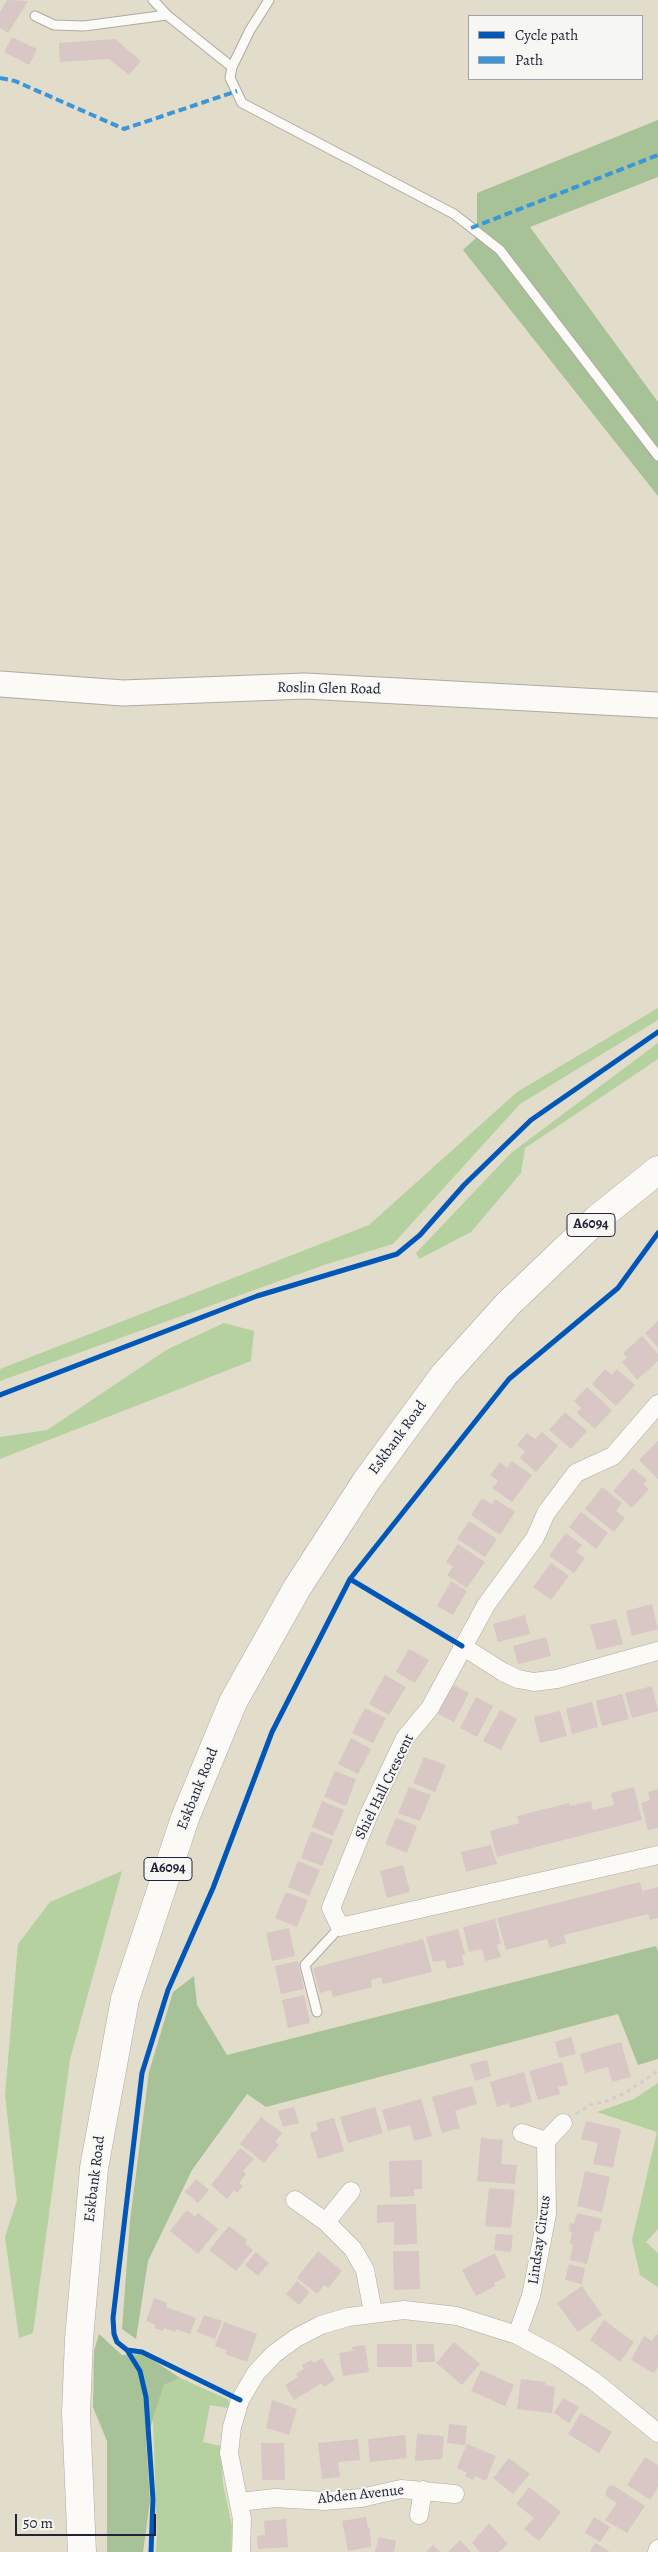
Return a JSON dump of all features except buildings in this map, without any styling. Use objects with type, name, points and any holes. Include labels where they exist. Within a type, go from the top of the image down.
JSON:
[{"type":"main road","name":"Roslin Glen Road","points":[[0,684],[123,693],[305,686],[658,705]]},
{"type":"main road","name":"Eskbank Road","points":[[82,2552],[76,2413],[79,2339],[94,2168],[126,1999],[192,1800],[233,1702],[297,1588],[367,1480],[432,1391],[508,1304],[597,1219],[658,1170]]},
{"type":"street","name":"Shiel Hall Crescent","points":[[340,1926],[330,1908],[370,1814],[406,1738],[430,1708],[462,1646],[486,1605],[535,1538],[546,1513],[576,1473],[613,1456],[658,1404]]},
{"type":"street","points":[[462,1646],[503,1672],[518,1679],[534,1682],[557,1679],[658,1651]]},
{"type":"street","points":[[340,1926],[658,1855]]},
{"type":"street","points":[[522,2133],[546,2141],[563,2123]]},
{"type":"street","name":"Lindsay Circus","points":[[517,2336],[532,2296],[546,2222],[548,2163],[546,2141]]},
{"type":"street","points":[[326,2222],[351,2191]]},
{"type":"street","points":[[295,2200],[326,2222],[354,2250],[365,2270],[373,2312]]},
{"type":"street","points":[[241,2552],[242,2518],[240,2502],[233,2481],[229,2453],[232,2427],[240,2400],[256,2373],[274,2354],[296,2338],[322,2324],[373,2312],[404,2310],[457,2316],[517,2336],[558,2357],[594,2382],[658,2433]]},
{"type":"street","name":"Abden Avenue","points":[[240,2502],[275,2498],[325,2501],[361,2498],[401,2489],[455,2494]]},
{"type":"street","name":"Abden Avenue","points":[[420,2515],[423,2490]]},
{"type":"lane","points":[[152,0],[167,15],[232,67]]},
{"type":"lane","points":[[269,0],[250,30],[232,67],[230,78],[242,103],[454,214],[500,250],[658,456]]},
{"type":"lane","points":[[35,16],[54,25],[84,26],[167,15]]},
{"type":"lane","points":[[317,2012],[304,1965],[340,1926]]},
{"type":"path","points":[[563,2123],[590,2105],[607,2102],[624,2093],[658,2071]]},
{"type":"green space","points":[[658,120],[658,177],[530,227],[658,402],[658,496],[463,250],[477,237],[477,193]]},
{"type":"green space","points":[[658,1008],[658,1020],[520,1104],[393,1244],[324,1265],[0,1381],[0,1369],[369,1225],[517,1092]]},
{"type":"green space","points":[[658,1043],[658,1059],[525,1148],[521,1173],[471,1232],[419,1259],[416,1253],[511,1153]]},
{"type":"green space","points":[[224,1323],[254,1331],[251,1361],[0,1459],[0,1437],[47,1430],[168,1349]]},
{"type":"green space","points":[[122,1871],[70,2059],[33,2333],[19,2338],[5,2237],[17,2200],[5,2095],[18,1944],[50,1902]]},
{"type":"green space","points":[[656,1946],[658,1952],[658,2059],[638,2065],[618,2014],[266,2107],[247,2094],[192,2170],[148,2261],[136,2339],[122,2329],[130,2221],[149,2072],[173,1992],[194,1976],[197,2005],[227,2055]]},
{"type":"green space","points":[[658,2083],[658,2229],[646,2242],[658,2253],[658,2287],[640,2275],[632,2240],[657,2132],[597,2112],[634,2099]]},
{"type":"green space","points":[[99,2334],[122,2355],[144,2354],[180,2378],[164,2385],[146,2441],[150,2501],[143,2552],[107,2552],[107,2441],[93,2407],[94,2351]]},
{"type":"green space","points":[[180,2378],[227,2399],[230,2404],[228,2408],[210,2405],[203,2442],[221,2446],[223,2484],[232,2526],[231,2552],[156,2552],[153,2419],[164,2385]]},
{"type":"marked path","points":[[0,78],[15,81],[124,129],[237,91]]},
{"type":"marked path","points":[[471,228],[658,155]]},
{"type":"cycle path","points":[[0,1395],[257,1296],[397,1254],[420,1235],[464,1185],[531,1120],[658,1032]]},
{"type":"cycle path","points":[[240,2400],[142,2352],[127,2350],[117,2342],[114,2334],[113,2318],[142,2073],[168,1990],[213,1888],[272,1732],[350,1579],[509,1379],[618,1288],[658,1233]]},
{"type":"cycle path","points":[[350,1579],[462,1646]]},
{"type":"cycle path","points":[[127,2350],[140,2371],[146,2397],[153,2499],[151,2552]]}]
